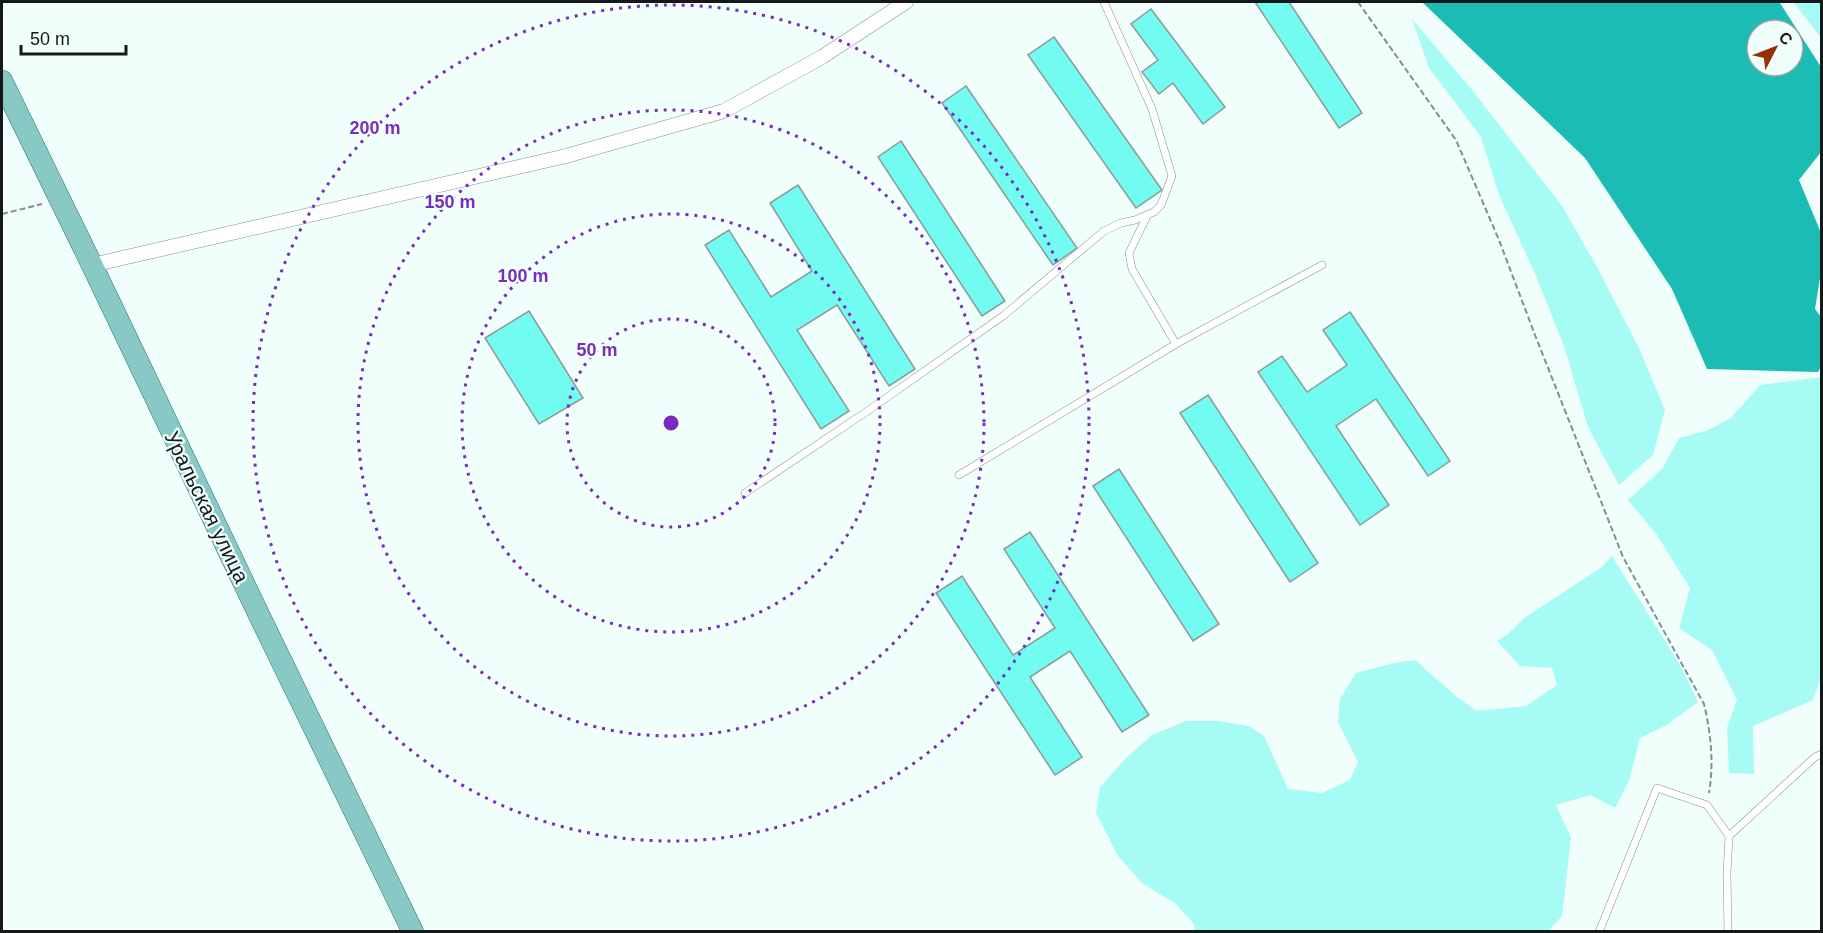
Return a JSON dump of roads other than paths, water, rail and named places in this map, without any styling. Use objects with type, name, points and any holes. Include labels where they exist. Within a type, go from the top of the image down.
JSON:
[{"type":"main road","name":"Уральская улица","points":[[2,81],[413,932]]},
{"type":"street","points":[[92,265],[566,156],[724,111],[822,57],[906,2]]},
{"type":"lane","points":[[745,494],[1003,316],[1104,231],[1121,223],[1147,216],[1161,206],[1172,176],[1152,109],[1104,2]]},
{"type":"lane","points":[[1147,216],[1129,253],[1132,269],[1176,344]]},
{"type":"lane","points":[[959,475],[1176,344],[1322,265]]},
{"type":"lane","points":[[1729,836],[1815,756],[1821,754]]},
{"type":"lane","points":[[1599,932],[1657,788],[1707,805],[1729,836],[1728,932]]}]
